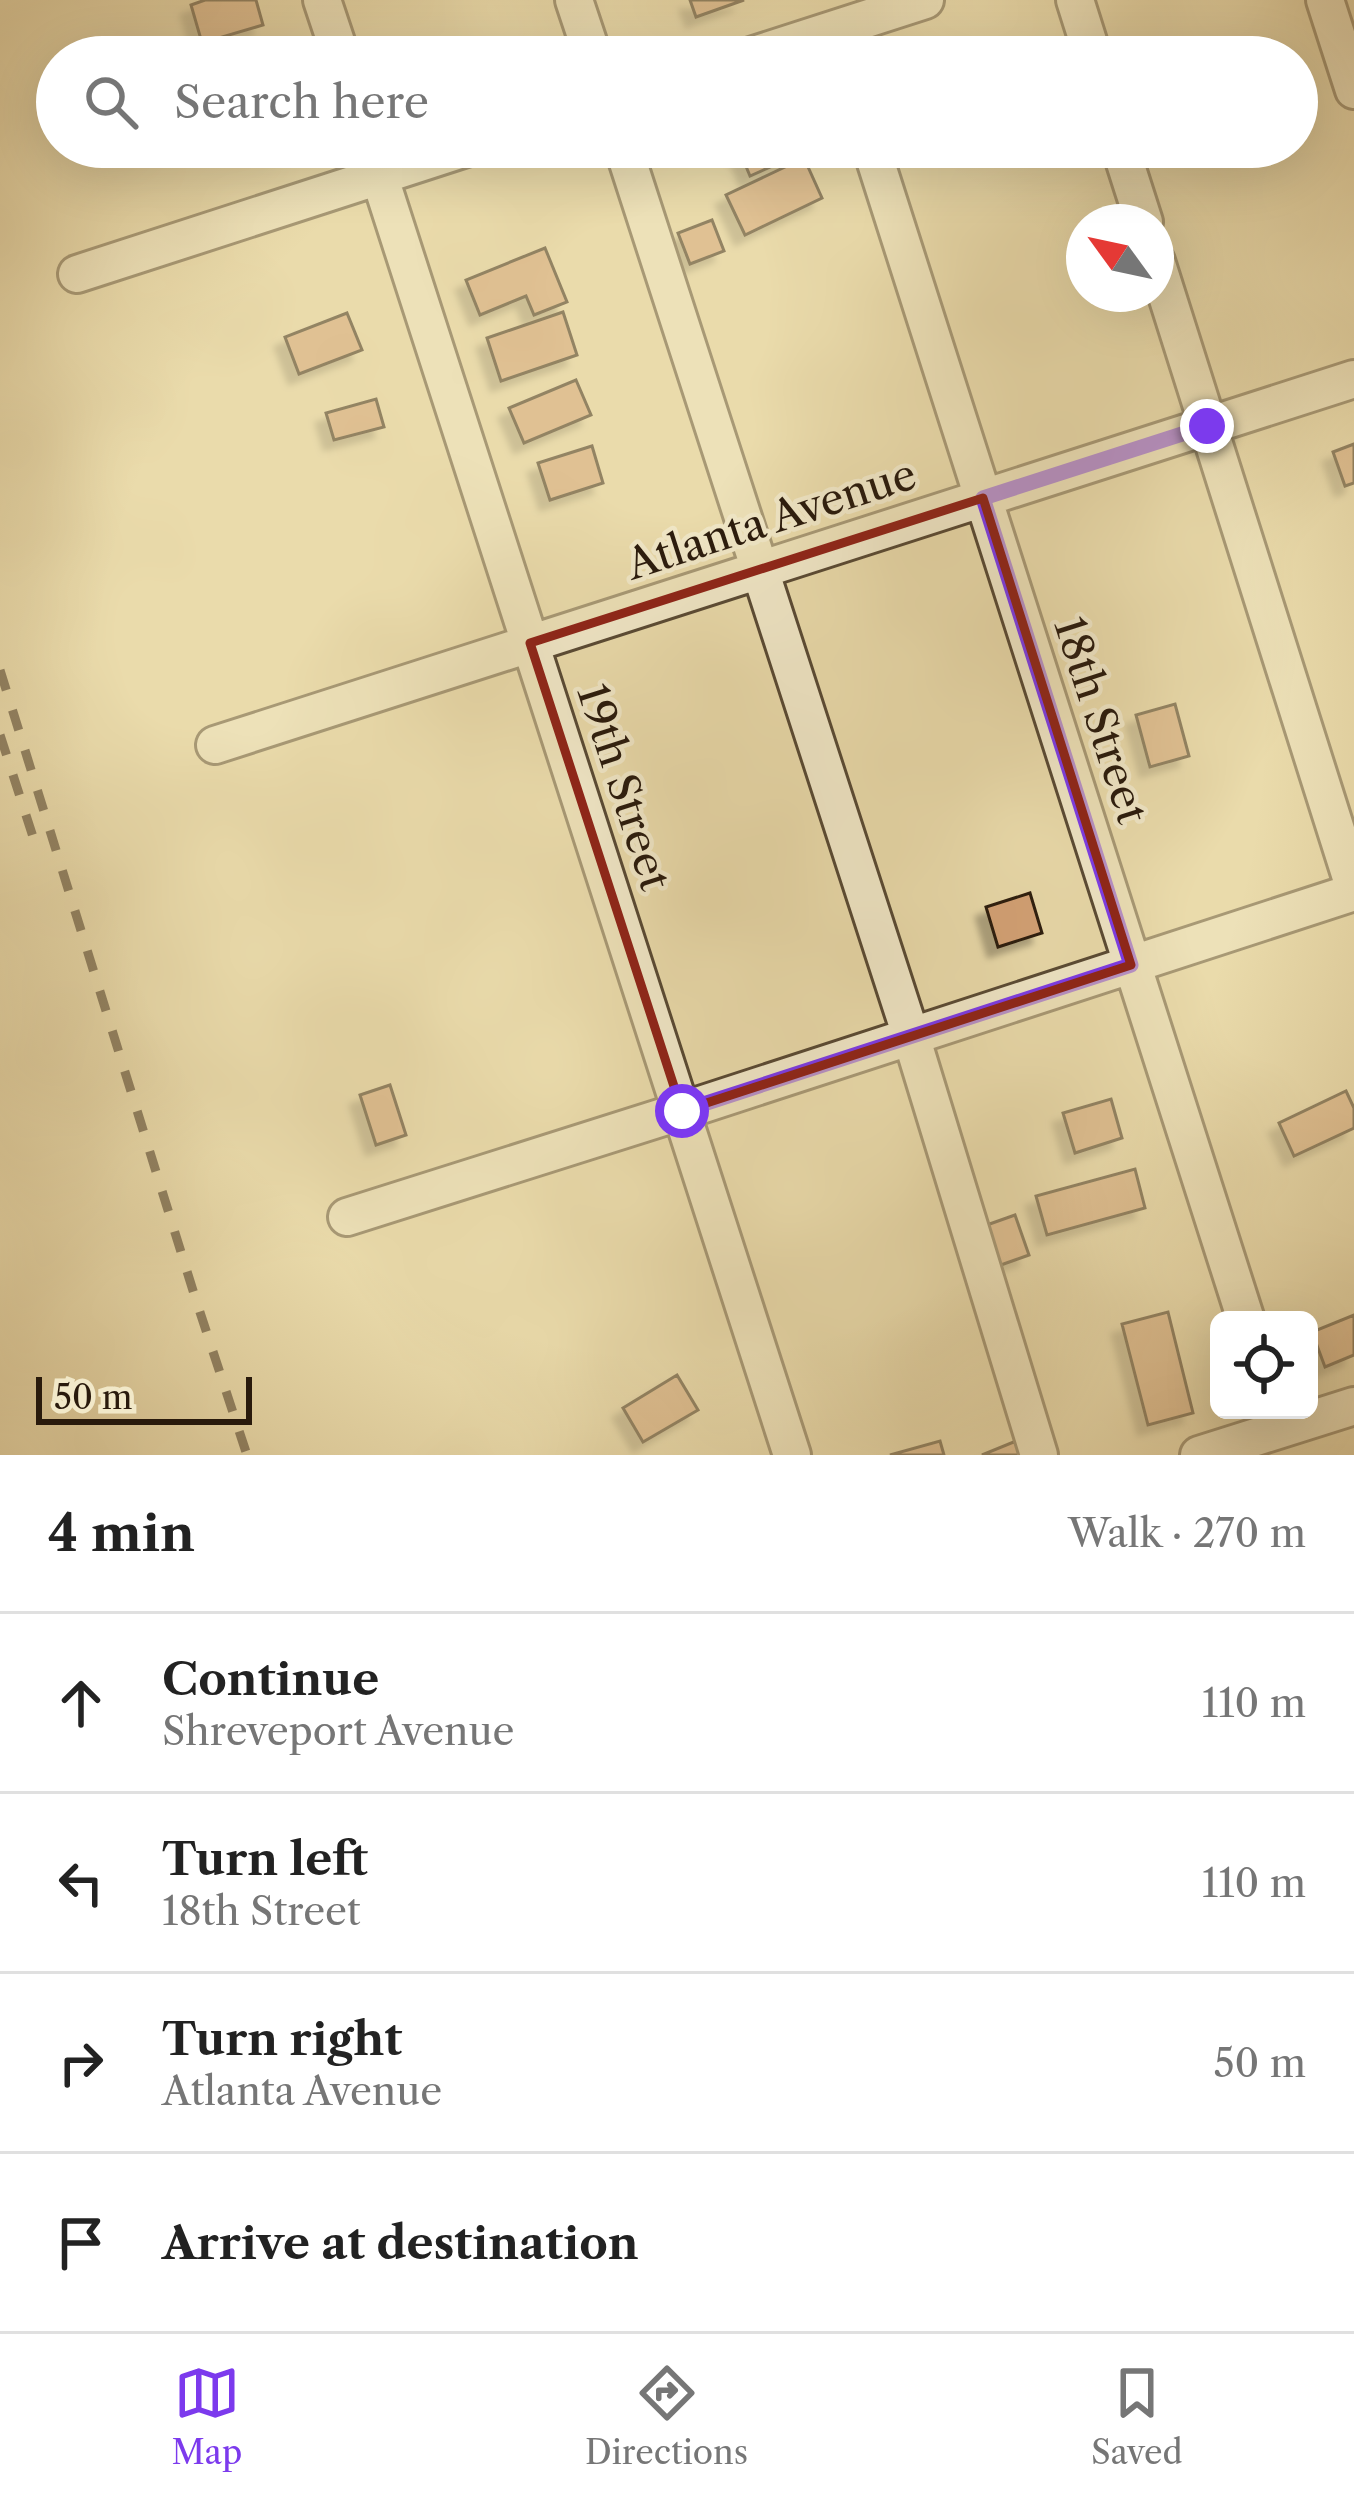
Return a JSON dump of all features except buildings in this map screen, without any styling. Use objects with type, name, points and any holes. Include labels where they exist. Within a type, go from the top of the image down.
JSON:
[{"type":"street","points":[[322,0],[333,36]]},
{"type":"street","points":[[574,0],[586,36]]},
{"type":"street","points":[[833,29],[926,0]]},
{"type":"street","points":[[1075,0],[1086,36]]},
{"type":"street","points":[[1325,0],[1354,90]]},
{"type":"street","points":[[76,274],[358,168]]},
{"type":"street","name":"19th Street","points":[[376,168],[792,1455]]},
{"type":"street","points":[[630,168],[910,1036],[1039,1455]]},
{"type":"street","name":"18th Street","points":[[878,168],[1243,1311]]},
{"type":"street","points":[[1127,168],[1138,204]]},
{"type":"street","points":[[347,1216],[1354,889],[1172,312]]},
{"type":"street","name":"Atlanta Avenue","points":[[215,745],[1354,379]]},
{"type":"street","points":[[1199,1455],[1354,1406]]},
{"type":"highlighted area","points":[[983,498],[1131,965],[682,1111],[530,643]]},
{"type":"railway","points":[[0,670],[247,1455]]},
{"type":"railway","points":[[0,735],[35,843]]},
{"type":"route","points":[[682,1111],[1131,965],[983,498],[1207,426]]}]
